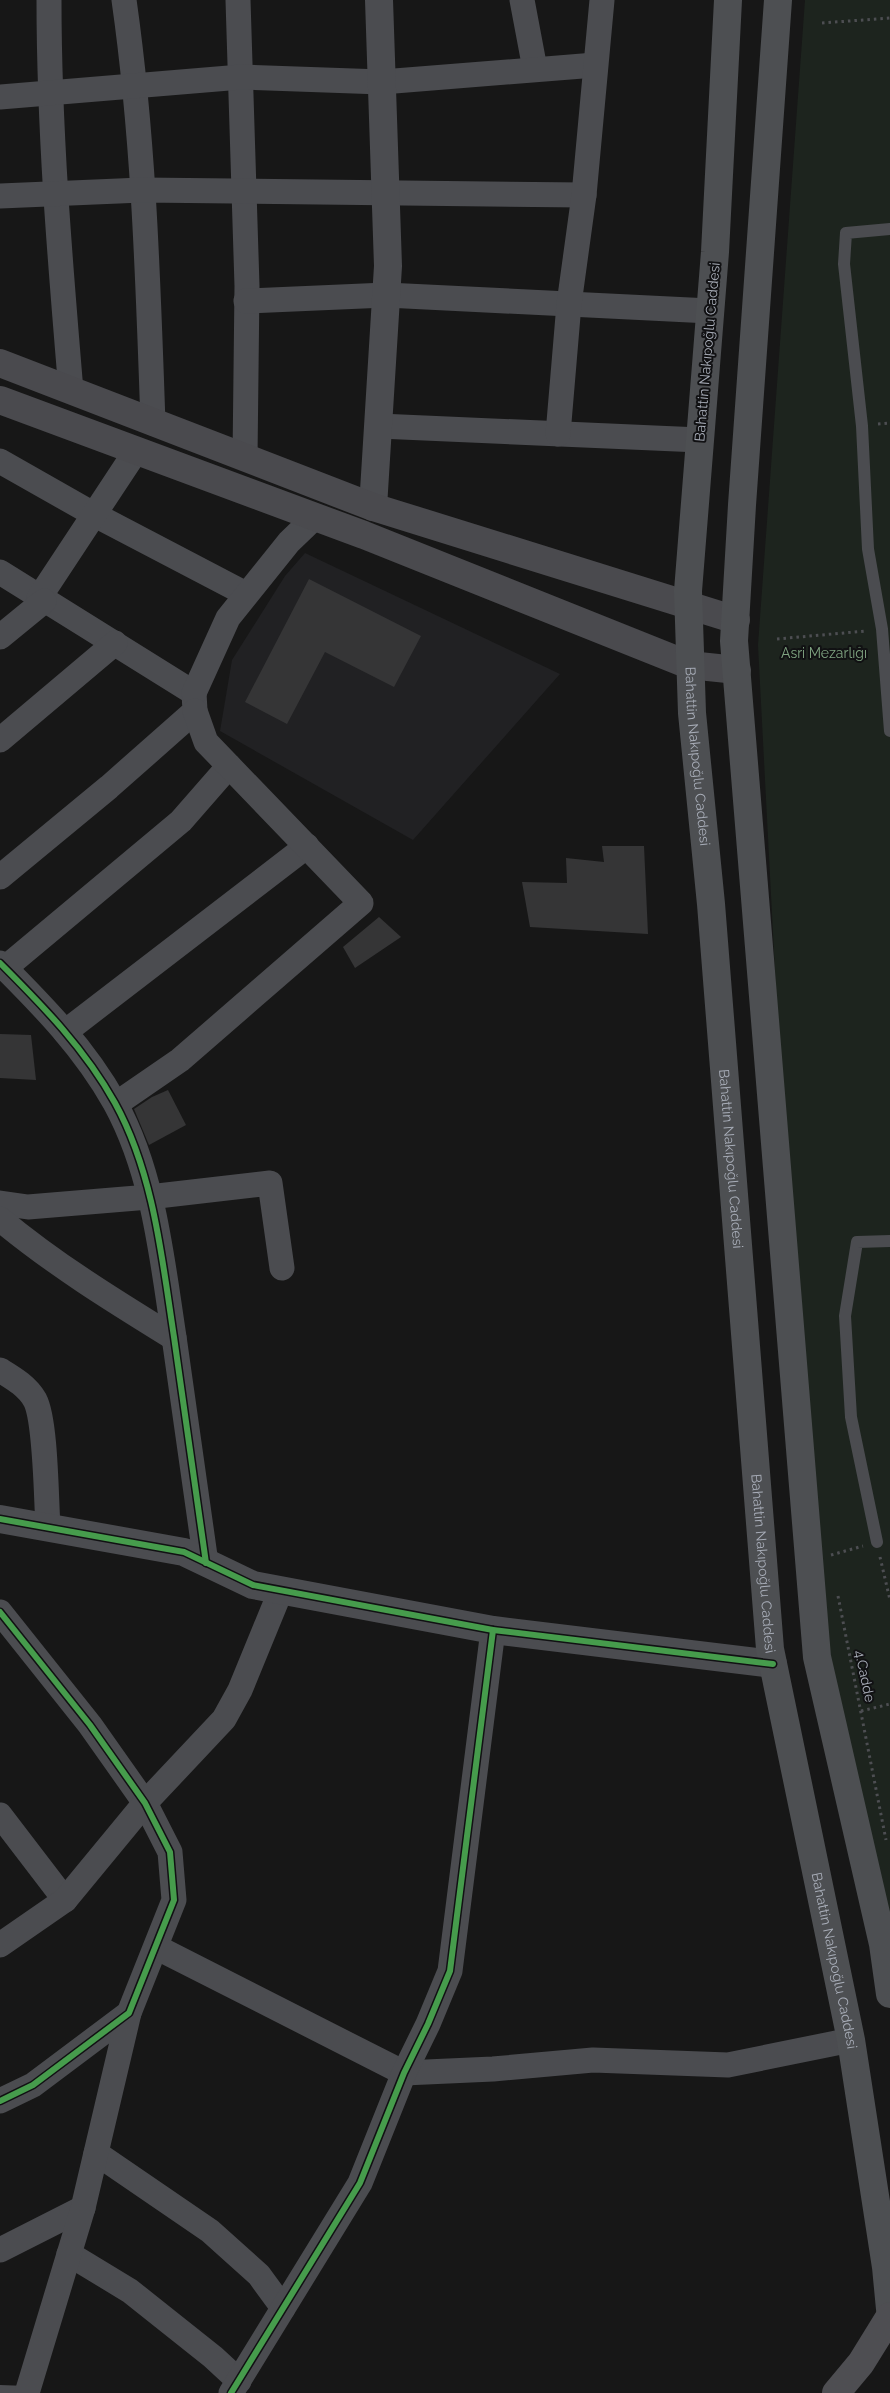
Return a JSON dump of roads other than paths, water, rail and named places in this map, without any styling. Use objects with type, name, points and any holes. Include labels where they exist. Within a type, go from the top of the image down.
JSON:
[{"type":"highway","points":[[836,2393],[861,2363],[890,2316]]},
{"type":"main road","name":"Bahattin Nakıpoğlu Caddesi","points":[[728,0],[710,311],[688,606],[692,714],[712,914],[770,1649],[851,2040],[886,2267],[890,2310]]},
{"type":"main road","points":[[778,0],[736,620],[737,670],[817,1657],[883,1944],[890,1994]]},
{"type":"main road","points":[[0,363],[374,507],[736,620]]},
{"type":"main road","points":[[0,400],[315,517],[690,665],[737,670]]},
{"type":"street","points":[[49,0],[49,93],[70,391]]},
{"type":"street","points":[[124,0],[136,87],[153,422]]},
{"type":"street","points":[[238,0],[246,301],[245,458]]},
{"type":"street","points":[[374,507],[388,266],[379,0]]},
{"type":"street","points":[[522,0],[535,69]]},
{"type":"street","points":[[558,434],[569,304],[584,195],[602,0]]},
{"type":"street","points":[[0,97],[241,77],[382,82],[595,64]]},
{"type":"street","points":[[0,196],[142,190],[584,195]]},
{"type":"street","points":[[246,301],[386,295],[710,311]]},
{"type":"street","points":[[379,426],[700,440]]},
{"type":"street","points":[[0,637],[42,599],[136,451]]},
{"type":"street","points":[[0,461],[94,515],[246,594]]},
{"type":"street","points":[[0,877],[108,787],[195,702],[228,618],[289,542],[315,517]]},
{"type":"street","points":[[0,572],[115,643],[195,702],[206,742],[361,903],[180,1060],[116,1104]]},
{"type":"street","points":[[0,740],[115,643]]},
{"type":"street","points":[[206,1562],[159,1237],[140,1163],[116,1104],[88,1059],[3,965],[181,821],[229,766]]},
{"type":"street","points":[[65,1032],[307,846]]},
{"type":"street","points":[[0,1203],[28,1206],[149,1197],[270,1183],[282,1268]]},
{"type":"street","points":[[0,1219],[26,1240],[104,1295],[174,1338]]},
{"type":"street","points":[[0,1370],[20,1382],[35,1400],[41,1425],[48,1526]]},
{"type":"street","points":[[0,1519],[48,1526],[184,1552],[253,1586],[493,1630],[773,1664]]},
{"type":"street","points":[[0,1945],[65,1900],[144,1803],[224,1719],[240,1690],[280,1590]]},
{"type":"street","points":[[0,1612],[90,1725],[144,1803],[170,1852],[174,1900],[129,2014],[83,2208],[28,2393]]},
{"type":"street","points":[[69,2254],[130,2290],[213,2357],[235,2387],[360,2183],[404,2073],[428,2024],[450,1971],[493,1630]]},
{"type":"street","points":[[0,1815],[65,1900]]},
{"type":"street","points":[[156,1947],[404,2073],[493,2069],[593,2060],[728,2065],[851,2040]]},
{"type":"street","points":[[0,2101],[33,2085],[129,2014]]},
{"type":"street","points":[[96,2152],[210,2231],[259,2275],[284,2308]]},
{"type":"street","points":[[0,2250],[83,2208]]},
{"type":"lane","points":[[890,228],[846,233],[844,264],[862,426],[868,549],[882,629],[890,730]]},
{"type":"lane","points":[[877,1542],[851,1417],[845,1316],[857,1242],[890,1241]]},
{"type":"lane","points":[[0,2391],[28,2393]]},
{"type":"park label","name":"Asri Mezarlığı","points":[[824,653]]}]
